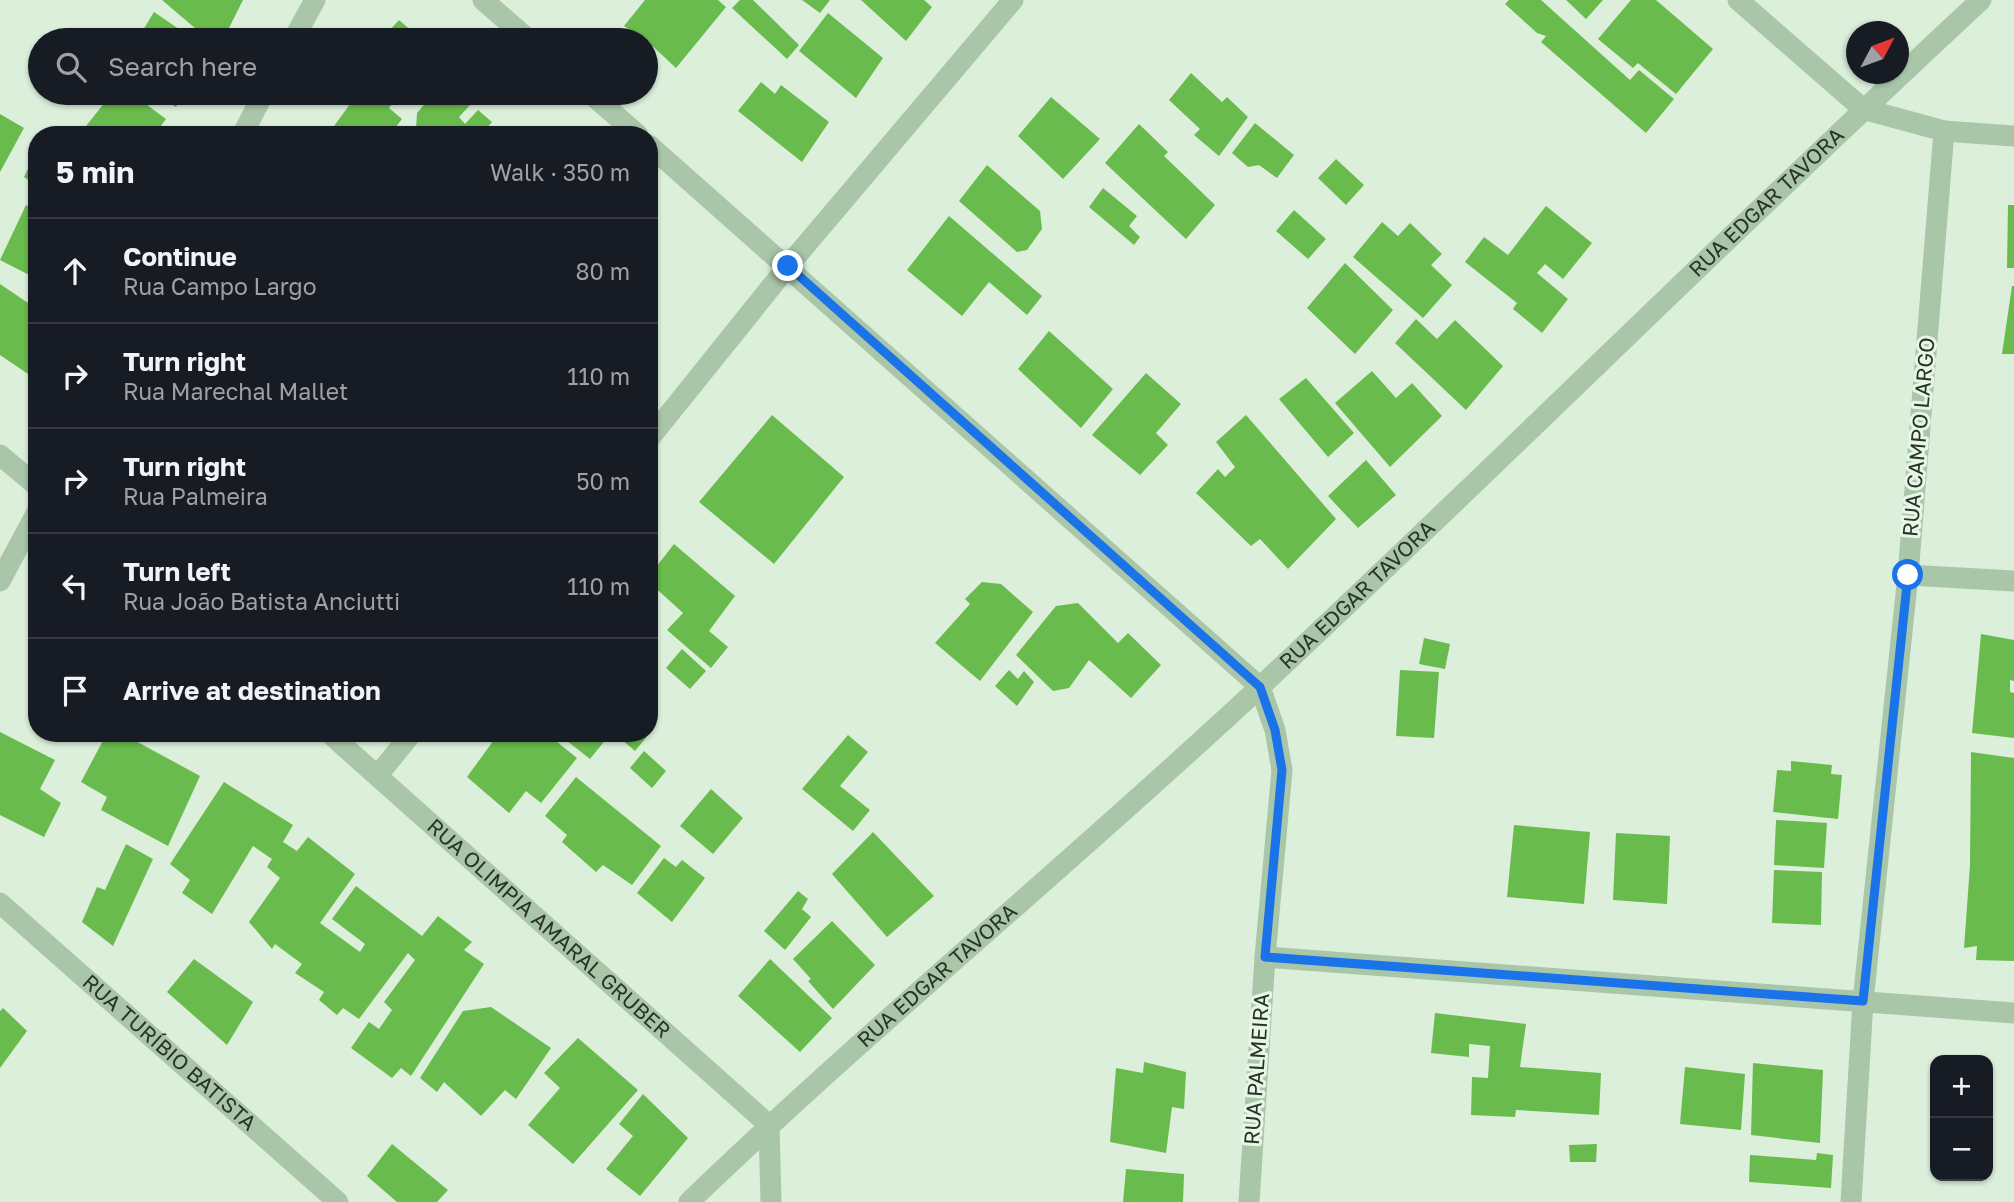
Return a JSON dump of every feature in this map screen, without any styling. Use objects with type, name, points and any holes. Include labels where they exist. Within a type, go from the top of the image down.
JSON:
[{"type":"street","points":[[300,28],[315,0]]},
{"type":"street","points":[[483,0],[515,28]]},
{"type":"street","points":[[658,428],[788,266],[1013,0]]},
{"type":"street","points":[[1738,0],[1863,109],[1944,131],[2014,136]]},
{"type":"street","name":"RUA EDGAR TAVORA","points":[[689,1202],[769,1125],[1260,687],[1863,109],[1981,0]]},
{"type":"street","points":[[247,126],[258,105]]},
{"type":"street","points":[[604,105],[628,126]]},
{"type":"street","name":"RUA CAMPO LARGO","points":[[1851,1202],[1863,1001],[1908,575],[1944,131]]},
{"type":"street","points":[[658,153],[1260,687]]},
{"type":"street","points":[[0,455],[28,478]]},
{"type":"street","points":[[0,580],[28,529]]},
{"type":"street","points":[[1908,575],[2014,581]]},
{"type":"street","name":"RUA PALMEIRA","points":[[1249,1202],[1265,957],[1282,770],[1275,730],[1260,687]]},
{"type":"street","name":"RUA OLIMPIA AMARAL GRUBER","points":[[340,742],[769,1125]]},
{"type":"street","points":[[378,775],[405,742]]},
{"type":"street","name":"RUA TURÍBIO BATISTA","points":[[0,903],[338,1202]]},
{"type":"street","points":[[1265,957],[2014,1013]]},
{"type":"street","points":[[769,1125],[771,1202]]},
{"type":"building","points":[[162,0],[243,0],[229,28],[195,28]]},
{"type":"building","points":[[645,0],[718,0],[726,7],[676,68],[658,51],[658,28],[624,26]]},
{"type":"building","points":[[740,0],[753,0],[799,45],[787,59],[732,8]]},
{"type":"building","points":[[802,0],[830,0],[820,13]]},
{"type":"building","points":[[861,0],[924,0],[932,7],[906,41]]},
{"type":"building","points":[[1509,0],[1541,0],[1630,80],[1639,70],[1674,99],[1646,133],[1541,42],[1546,36],[1537,33],[1505,4]]},
{"type":"building","points":[[1566,0],[1603,0],[1586,19]]},
{"type":"building","points":[[1631,0],[1656,0],[1713,49],[1676,94],[1638,63],[1633,68],[1598,39]]},
{"type":"building","points":[[154,12],[177,28],[144,28]]},
{"type":"building","points":[[828,13],[883,58],[856,98],[799,51]]},
{"type":"building","points":[[399,20],[408,28],[392,28]]},
{"type":"building","points":[[1191,73],[1222,102],[1227,97],[1248,117],[1219,156],[1194,135],[1200,129],[1169,100]]},
{"type":"building","points":[[761,82],[775,94],[781,85],[829,122],[802,162],[738,111]]},
{"type":"building","points":[[1051,97],[1100,139],[1063,179],[1018,136]]},
{"type":"building","points":[[103,105],[147,105],[166,119],[161,126],[86,126]]},
{"type":"building","points":[[349,105],[391,105],[389,108],[402,119],[397,126],[334,126]]},
{"type":"building","points":[[424,105],[470,105],[459,117],[465,124],[478,110],[492,122],[489,126],[416,126],[417,113]]},
{"type":"building","points":[[0,114],[24,128],[0,172]]},
{"type":"building","points":[[1255,123],[1294,155],[1277,178],[1259,165],[1248,167],[1232,153]]},
{"type":"building","points":[[1139,124],[1168,152],[1164,156],[1215,205],[1186,239],[1105,163]]},
{"type":"building","points":[[1336,159],[1364,185],[1346,205],[1318,178]]},
{"type":"building","points":[[987,165],[1040,211],[1042,229],[1027,250],[1017,252],[959,201]]},
{"type":"building","points":[[1103,188],[1137,216],[1129,226],[1140,237],[1134,245],[1089,207]]},
{"type":"building","points":[[26,205],[28,206],[28,274],[0,260]]},
{"type":"building","points":[[2008,205],[2014,205],[2014,268],[2007,268]]},
{"type":"building","points":[[1546,206],[1592,243],[1563,279],[1545,264],[1537,273],[1568,299],[1542,333],[1513,309],[1517,303],[1465,262],[1484,237],[1508,255]]},
{"type":"building","points":[[1294,210],[1326,239],[1308,259],[1276,231]]},
{"type":"building","points":[[949,216],[1042,296],[1027,315],[989,282],[962,316],[907,270]]},
{"type":"building","points":[[1382,222],[1398,236],[1410,223],[1442,254],[1431,265],[1452,285],[1423,318],[1353,257]]},
{"type":"building","points":[[1345,263],[1393,310],[1355,354],[1307,308]]},
{"type":"building","points":[[0,284],[28,303],[28,374],[0,355]]},
{"type":"building","points":[[2012,286],[2014,354],[2002,354]]},
{"type":"building","points":[[1416,319],[1437,339],[1455,320],[1503,366],[1466,410],[1395,343]]},
{"type":"building","points":[[1049,331],[1113,389],[1081,428],[1018,369]]},
{"type":"building","points":[[1372,371],[1396,398],[1412,383],[1442,416],[1390,467],[1335,403]]},
{"type":"building","points":[[1146,373],[1181,404],[1156,433],[1168,445],[1140,475],[1092,435]]},
{"type":"building","points":[[1306,378],[1354,433],[1328,457],[1279,399]]},
{"type":"building","points":[[772,415],[844,477],[774,564],[699,502]]},
{"type":"building","points":[[1246,415],[1336,519],[1288,569],[1260,539],[1251,546],[1196,493],[1218,469],[1225,477],[1235,467],[1216,442]]},
{"type":"building","points":[[1366,460],[1396,495],[1358,528],[1328,496]]},
{"type":"building","points":[[674,544],[735,596],[709,631],[728,647],[711,668],[667,630],[683,613],[658,590],[658,564]]},
{"type":"building","points":[[982,582],[1001,584],[1033,612],[980,681],[935,643],[970,604],[965,599]]},
{"type":"building","points":[[1078,603],[1118,643],[1128,633],[1161,665],[1131,698],[1089,660],[1069,688],[1053,691],[1016,655],[1056,606]]},
{"type":"building","points":[[1981,634],[2014,640],[2014,681],[2010,680],[2010,692],[2014,693],[2014,738],[1972,733]]},
{"type":"building","points":[[1424,638],[1450,644],[1445,669],[1419,664]]},
{"type":"building","points":[[682,649],[706,671],[690,689],[666,668]]},
{"type":"building","points":[[1009,670],[1018,679],[1024,671],[1034,682],[1017,706],[995,686]]},
{"type":"building","points":[[1400,670],[1439,672],[1434,738],[1396,736]]},
{"type":"building","points":[[0,732],[55,760],[40,789],[61,803],[44,837],[0,815]]},
{"type":"building","points":[[848,735],[868,752],[840,786],[870,810],[853,831],[802,789]]},
{"type":"building","points":[[102,742],[138,742],[200,776],[168,846],[101,810],[107,797],[81,782]]},
{"type":"building","points":[[492,742],[557,742],[577,758],[541,803],[526,791],[509,813],[467,777]]},
{"type":"building","points":[[568,742],[604,742],[590,759]]},
{"type":"building","points":[[624,742],[642,742],[635,751]]},
{"type":"building","points":[[644,751],[666,771],[652,788],[630,768]]},
{"type":"building","points":[[1971,752],[2014,758],[2014,961],[1976,960],[1977,946],[1964,948],[1970,865]]},
{"type":"building","points":[[1791,761],[1832,765],[1831,774],[1842,775],[1838,819],[1773,812],[1777,770],[1791,771]]},
{"type":"building","points":[[576,777],[661,846],[632,885],[603,865],[596,872],[562,842],[567,835],[545,816]]},
{"type":"building","points":[[224,782],[293,825],[283,842],[297,851],[308,837],[355,874],[320,923],[360,952],[365,944],[332,919],[356,886],[422,936],[438,916],[472,942],[464,950],[484,964],[411,1076],[401,1068],[392,1078],[351,1048],[369,1022],[379,1029],[392,1010],[384,1002],[415,960],[408,953],[359,1019],[343,1008],[337,1015],[319,1000],[324,992],[295,973],[302,964],[275,944],[272,949],[249,922],[280,878],[267,867],[272,859],[253,846],[212,914],[182,893],[190,880],[170,864]]},
{"type":"building","points":[[711,789],[743,818],[713,854],[680,826]]},
{"type":"building","points":[[1776,820],[1827,823],[1824,868],[1774,865]]},
{"type":"building","points":[[1514,825],[1590,832],[1584,904],[1507,897]]},
{"type":"building","points":[[873,832],[934,896],[887,937],[832,874]]},
{"type":"building","points":[[1616,833],[1670,836],[1667,904],[1613,900]]},
{"type":"building","points":[[126,844],[153,859],[113,946],[82,922],[97,887],[105,890]]},
{"type":"building","points":[[664,858],[676,867],[682,860],[705,878],[672,922],[637,893]]},
{"type":"building","points":[[1774,870],[1822,872],[1821,925],[1772,923]]},
{"type":"building","points":[[798,891],[808,899],[802,909],[811,917],[785,950],[764,931]]},
{"type":"building","points":[[832,921],[875,965],[833,1009],[793,959]]},
{"type":"building","points":[[194,959],[253,1002],[227,1045],[167,992]]},
{"type":"building","points":[[770,959],[832,1018],[800,1052],[738,996]]},
{"type":"building","points":[[491,1007],[551,1048],[516,1099],[505,1090],[481,1116],[444,1082],[437,1092],[420,1078],[463,1011]]},
{"type":"building","points":[[3,1008],[27,1031],[0,1068],[0,1011]]},
{"type":"building","points":[[1435,1013],[1526,1024],[1520,1067],[1601,1073],[1599,1115],[1516,1110],[1515,1117],[1471,1115],[1472,1077],[1488,1078],[1490,1046],[1469,1044],[1469,1057],[1431,1053]]},
{"type":"building","points":[[578,1038],[638,1090],[573,1164],[528,1125],[560,1088],[544,1073]]},
{"type":"building","points":[[1144,1062],[1186,1072],[1184,1109],[1172,1107],[1166,1153],[1110,1142],[1116,1068],[1143,1073]]},
{"type":"building","points":[[1753,1063],[1823,1070],[1820,1143],[1751,1135]]},
{"type":"building","points":[[1685,1067],[1745,1074],[1741,1130],[1680,1124]]},
{"type":"building","points":[[643,1094],[688,1138],[640,1196],[606,1169],[633,1136],[619,1124]]},
{"type":"building","points":[[392,1144],[448,1190],[437,1202],[397,1202],[367,1176]]},
{"type":"building","points":[[1597,1144],[1596,1162],[1570,1162],[1569,1145]]},
{"type":"building","points":[[1817,1153],[1833,1155],[1831,1188],[1749,1182],[1750,1155],[1816,1160]]},
{"type":"building","points":[[1126,1169],[1184,1174],[1183,1202],[1123,1202]]},
{"type":"route","points":[[788,266],[1260,687],[1275,730],[1282,770],[1265,957],[1863,1001],[1908,575]]}]
